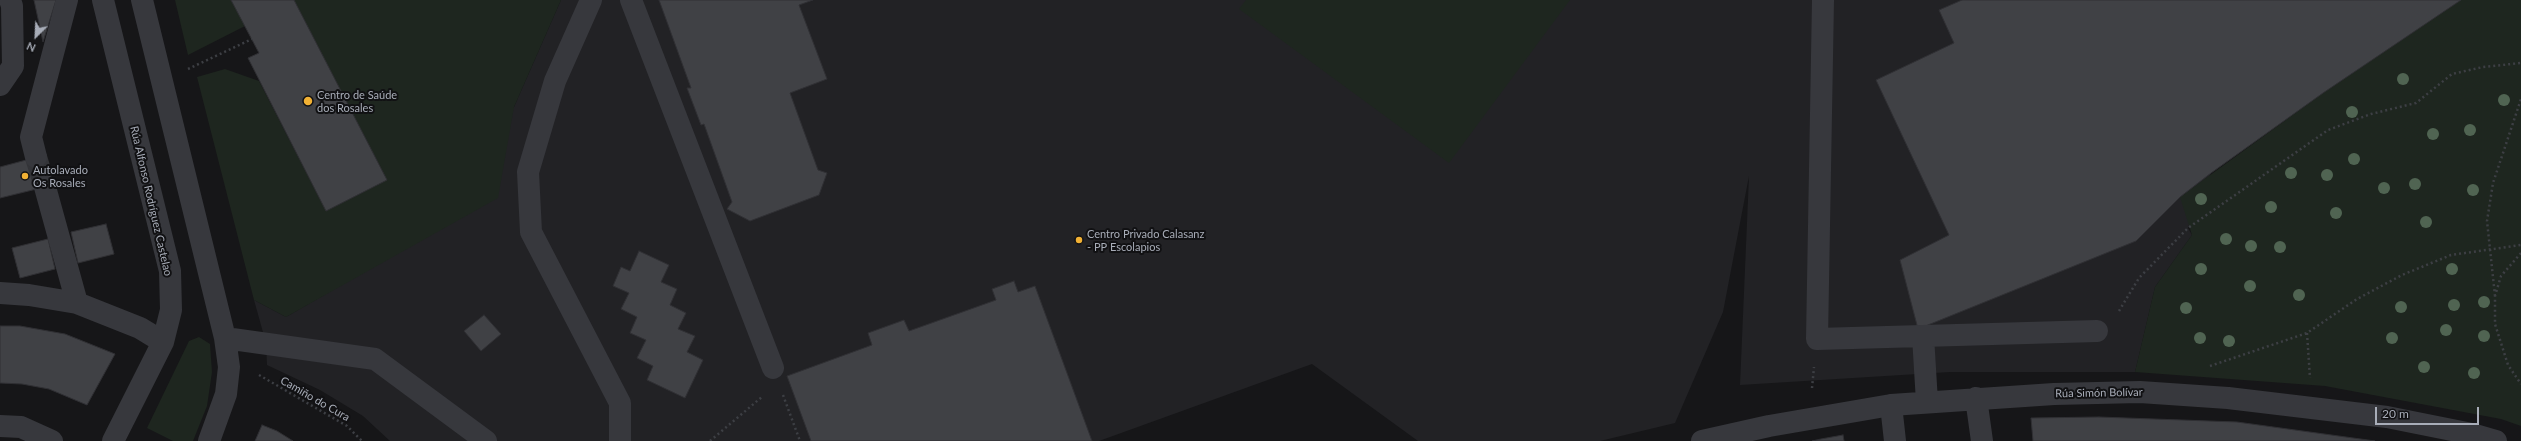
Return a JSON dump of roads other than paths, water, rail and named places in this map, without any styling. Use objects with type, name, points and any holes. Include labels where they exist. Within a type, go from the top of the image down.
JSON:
[{"type":"street","points":[[0,85],[13,66],[12,6],[10,0]]},
{"type":"street","points":[[36,157],[31,136],[67,0]]},
{"type":"street","name":"Rúa Alfonso Rodríguez Castelao","points":[[102,0],[170,271],[171,310],[163,342],[113,441]]},
{"type":"street","points":[[142,0],[225,338],[229,367],[226,394],[209,441]]},
{"type":"street","points":[[591,0],[555,81],[528,172],[531,232],[620,403],[620,441]]},
{"type":"street","points":[[632,0],[776,375]]},
{"type":"street","points":[[1823,0],[1817,339],[2098,331]]},
{"type":"street","points":[[45,187],[77,302]]},
{"type":"street","points":[[0,293],[29,294],[77,302],[140,328],[163,342]]},
{"type":"street","points":[[1922,336],[1927,402]]},
{"type":"street","points":[[225,338],[376,359],[486,441]]},
{"type":"street","name":"Rúa Simón Bolívar","points":[[1702,441],[1811,419],[1891,405],[1976,398],[2140,392],[2228,398],[2387,418],[2472,434],[2496,441]]},
{"type":"street","points":[[1976,398],[1982,441]]},
{"type":"street","points":[[1891,405],[1895,441]]},
{"type":"street","points":[[0,426],[21,428],[52,441]]},
{"type":"tunnel","points":[[36,157],[45,187]]},
{"type":"place","name":"Centro de Saúde dos Rosales","points":[[308,101]]},
{"type":"place","name":"Autolavado Os Rosales","points":[[25,176]]},
{"type":"place","name":"Centro Privado Calasanz - PP Escolapios","points":[[1079,240]]}]
